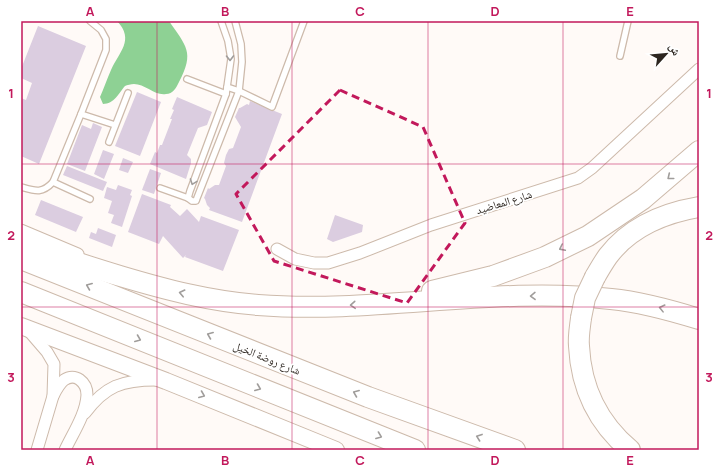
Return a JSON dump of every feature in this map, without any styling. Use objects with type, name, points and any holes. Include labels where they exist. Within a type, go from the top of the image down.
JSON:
[{"type":"highway","points":[[392,303],[493,276],[545,257],[588,236],[642,199],[699,151]]},
{"type":"highway","points":[[630,450],[618,440],[601,419],[589,396],[581,371],[578,344],[585,298],[595,277],[609,255],[628,237],[644,226],[673,212],[699,207]]},
{"type":"highway","points":[[21,244],[71,262],[164,290],[212,300],[259,305],[344,306],[504,296],[578,296],[613,299],[660,307],[699,319]]},
{"type":"highway","name":"شارع روضة الخيل","points":[[21,259],[368,397],[515,450]]},
{"type":"highway","points":[[21,292],[415,450]]},
{"type":"street","name":"شارع المعاضيد","points":[[277,249],[295,260],[314,263],[328,263],[360,253],[431,225],[578,178],[592,168],[699,69]]},
{"type":"street","points":[[21,230],[76,253],[119,276]]},
{"type":"street","points":[[24,327],[166,380],[336,450]]},
{"type":"street","points":[[24,327],[47,352],[54,364],[53,396]]},
{"type":"street","points":[[37,450],[53,396],[60,384],[67,378],[73,377],[78,378],[83,382],[87,394],[80,420],[65,450]]},
{"type":"street","points":[[80,420],[93,402],[104,392],[116,386],[140,380],[166,380]]},
{"type":"lane","points":[[21,187],[29,190],[41,191],[47,189],[53,182],[106,50],[106,39],[101,30],[90,21]]},
{"type":"lane","points":[[188,198],[226,94],[231,60],[228,41],[221,21]]},
{"type":"lane","points":[[160,188],[188,198],[192,202],[197,200],[239,91],[242,62],[241,44],[235,21]]},
{"type":"lane","points":[[227,87],[239,91],[272,108],[304,21]]},
{"type":"lane","points":[[620,56],[628,21]]},
{"type":"lane","points":[[187,79],[226,94]]},
{"type":"lane","points":[[109,142],[128,93]]},
{"type":"lane","points":[[81,114],[115,125]]},
{"type":"lane","points":[[53,182],[90,199]]},
{"type":"highlighted area","points":[[340,90],[423,127],[465,223],[407,303],[274,261],[236,194]]},
{"type":"green space","points":[[117,21],[169,21],[184,43],[187,56],[187,63],[184,72],[177,86],[172,92],[162,94],[142,86],[130,84],[125,86],[113,100],[107,104],[103,104],[100,97],[111,70],[124,46],[125,34]]},
{"type":"building","points":[[38,26],[86,46],[39,164],[21,156],[21,98],[26,100],[32,83],[21,78],[21,69]]},
{"type":"building","points":[[137,92],[161,102],[140,156],[115,146]]},
{"type":"building","points":[[177,97],[212,112],[207,125],[198,128],[187,155],[191,159],[191,163],[186,179],[150,164],[155,152],[157,153],[160,145],[162,145],[172,119],[170,119],[174,110],[172,109]]},
{"type":"building","points":[[250,101],[282,114],[242,222],[209,210],[210,208],[204,198],[208,188],[209,189],[215,185],[219,185],[226,166],[224,163],[226,155],[229,149],[233,148],[241,127],[235,117],[239,108],[247,104],[249,105]]},
{"type":"building","points":[[93,123],[102,127],[85,171],[67,164],[82,125],[91,129]]},
{"type":"building","points":[[103,150],[114,154],[104,179],[94,174]]},
{"type":"building","points":[[123,158],[133,162],[128,173],[119,170]]},
{"type":"building","points":[[67,166],[107,182],[103,191],[63,175]]},
{"type":"building","points":[[150,169],[161,173],[154,194],[142,190]]},
{"type":"building","points":[[118,185],[132,190],[130,195],[132,196],[122,227],[111,223],[114,215],[108,213],[112,201],[104,198],[107,187],[116,190]]},
{"type":"building","points":[[142,194],[171,205],[170,207],[180,216],[187,209],[199,222],[201,216],[239,230],[223,271],[185,257],[186,255],[183,258],[163,236],[159,244],[128,232]]},
{"type":"building","points":[[41,200],[83,217],[76,232],[35,215]]},
{"type":"building","points":[[335,215],[363,225],[362,232],[333,242],[327,239]]},
{"type":"building","points":[[98,228],[116,235],[112,247],[89,238],[91,232],[96,234]]}]
